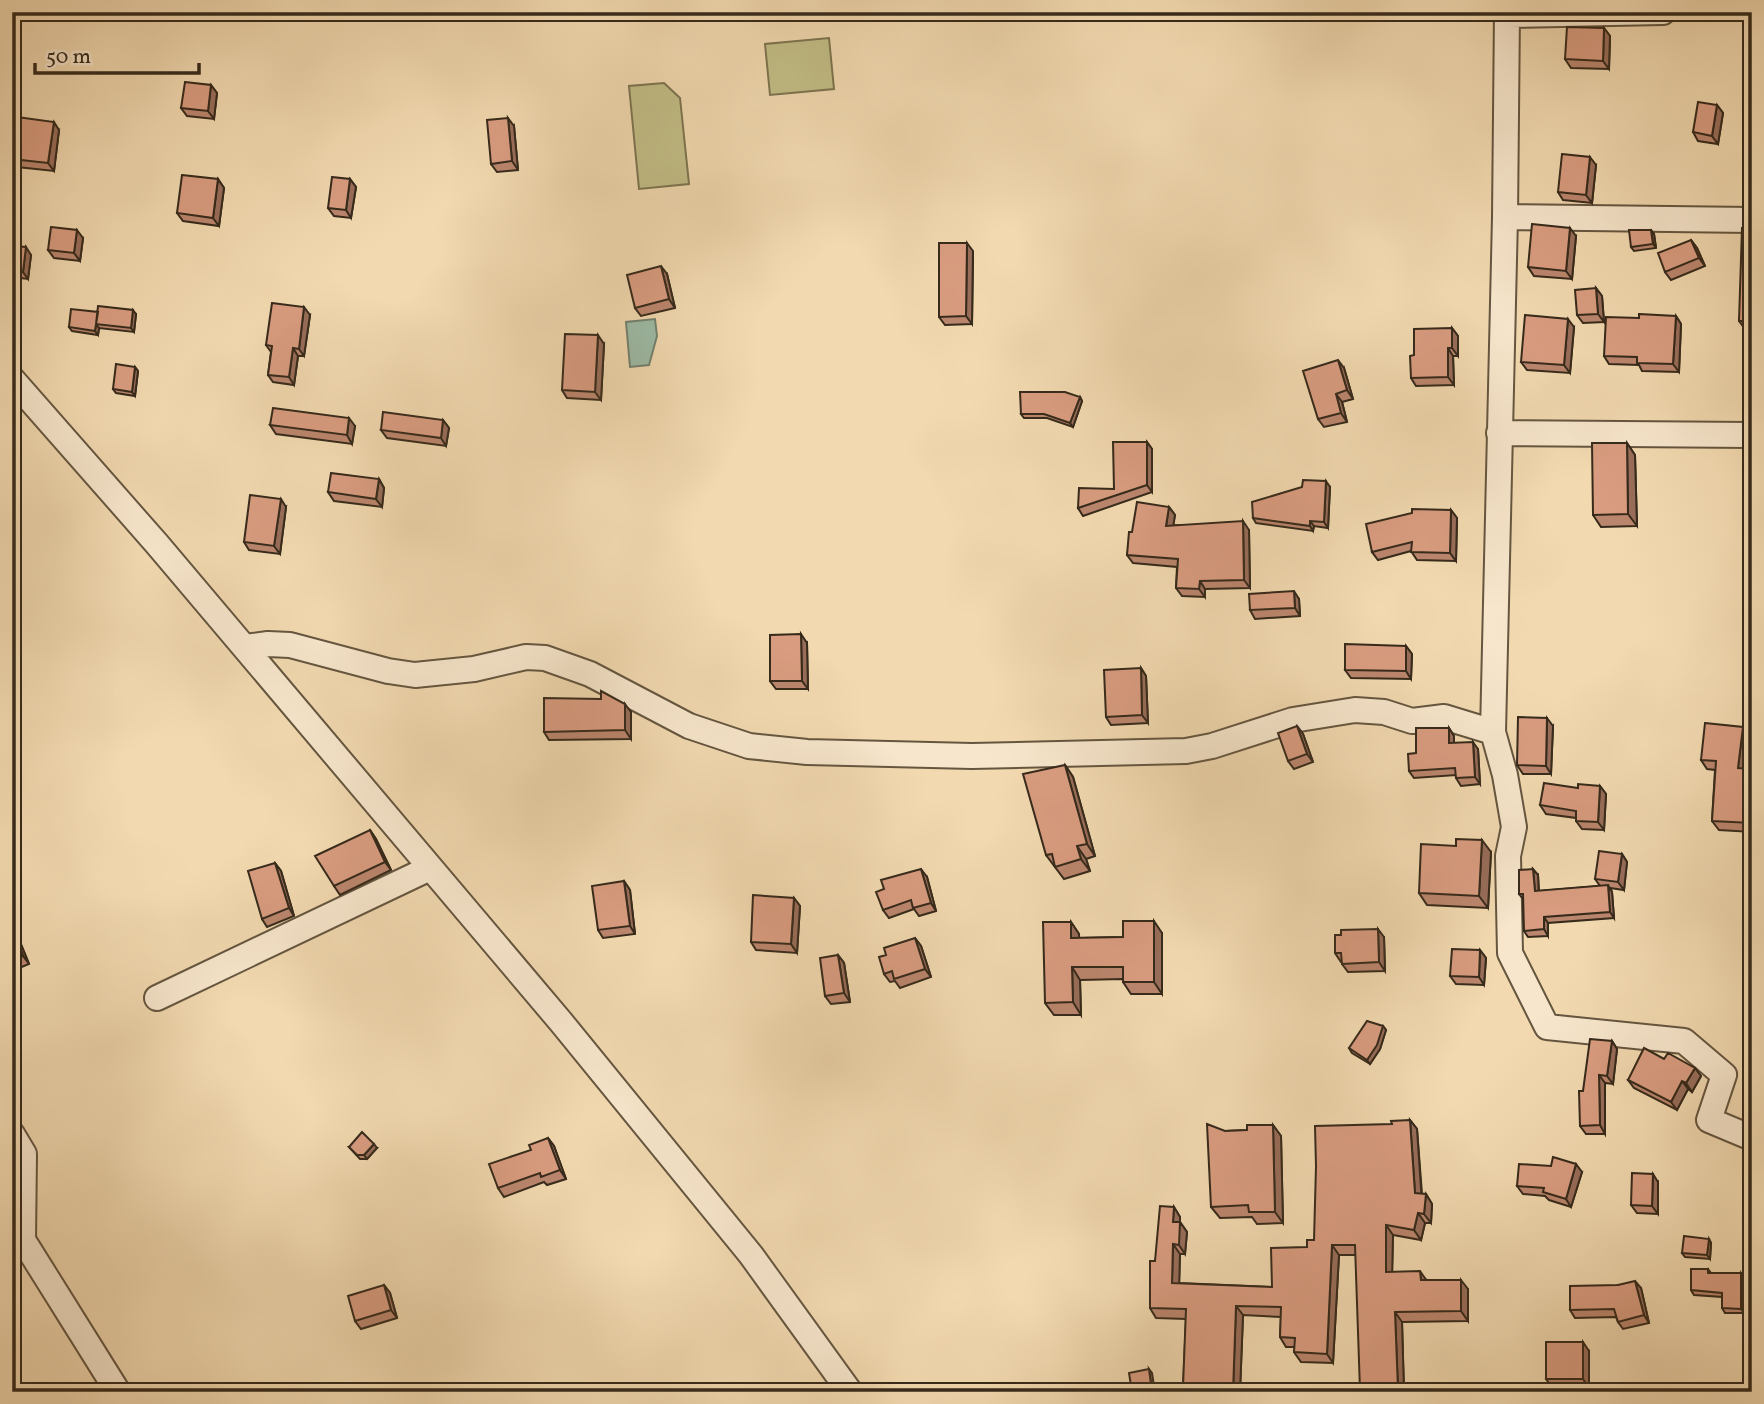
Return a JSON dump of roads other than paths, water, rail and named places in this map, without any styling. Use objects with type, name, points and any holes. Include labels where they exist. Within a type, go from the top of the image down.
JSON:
[{"type":"street","points":[[1663,12],[1507,13],[1493,732],[1505,775],[1514,827],[1508,856],[1510,953],[1547,1027],[1684,1041],[1724,1074],[1709,1120],[1752,1139]]},
{"type":"street","points":[[1505,217],[1752,220]]},
{"type":"street","points":[[12,379],[158,544],[561,1023],[751,1255],[850,1392]]},
{"type":"street","points":[[1499,433],[1752,435]]},
{"type":"street","points":[[245,647],[290,645],[388,671],[415,675],[474,669],[526,657],[545,658],[590,674],[689,726],[749,746],[807,752],[972,756],[1186,751],[1212,746],[1293,720],[1355,710],[1384,712],[1412,721],[1444,718],[1493,732]]},
{"type":"street","points":[[157,998],[430,867]]},
{"type":"street","points":[[12,1133],[24,1154],[23,1240],[118,1392]]}]
